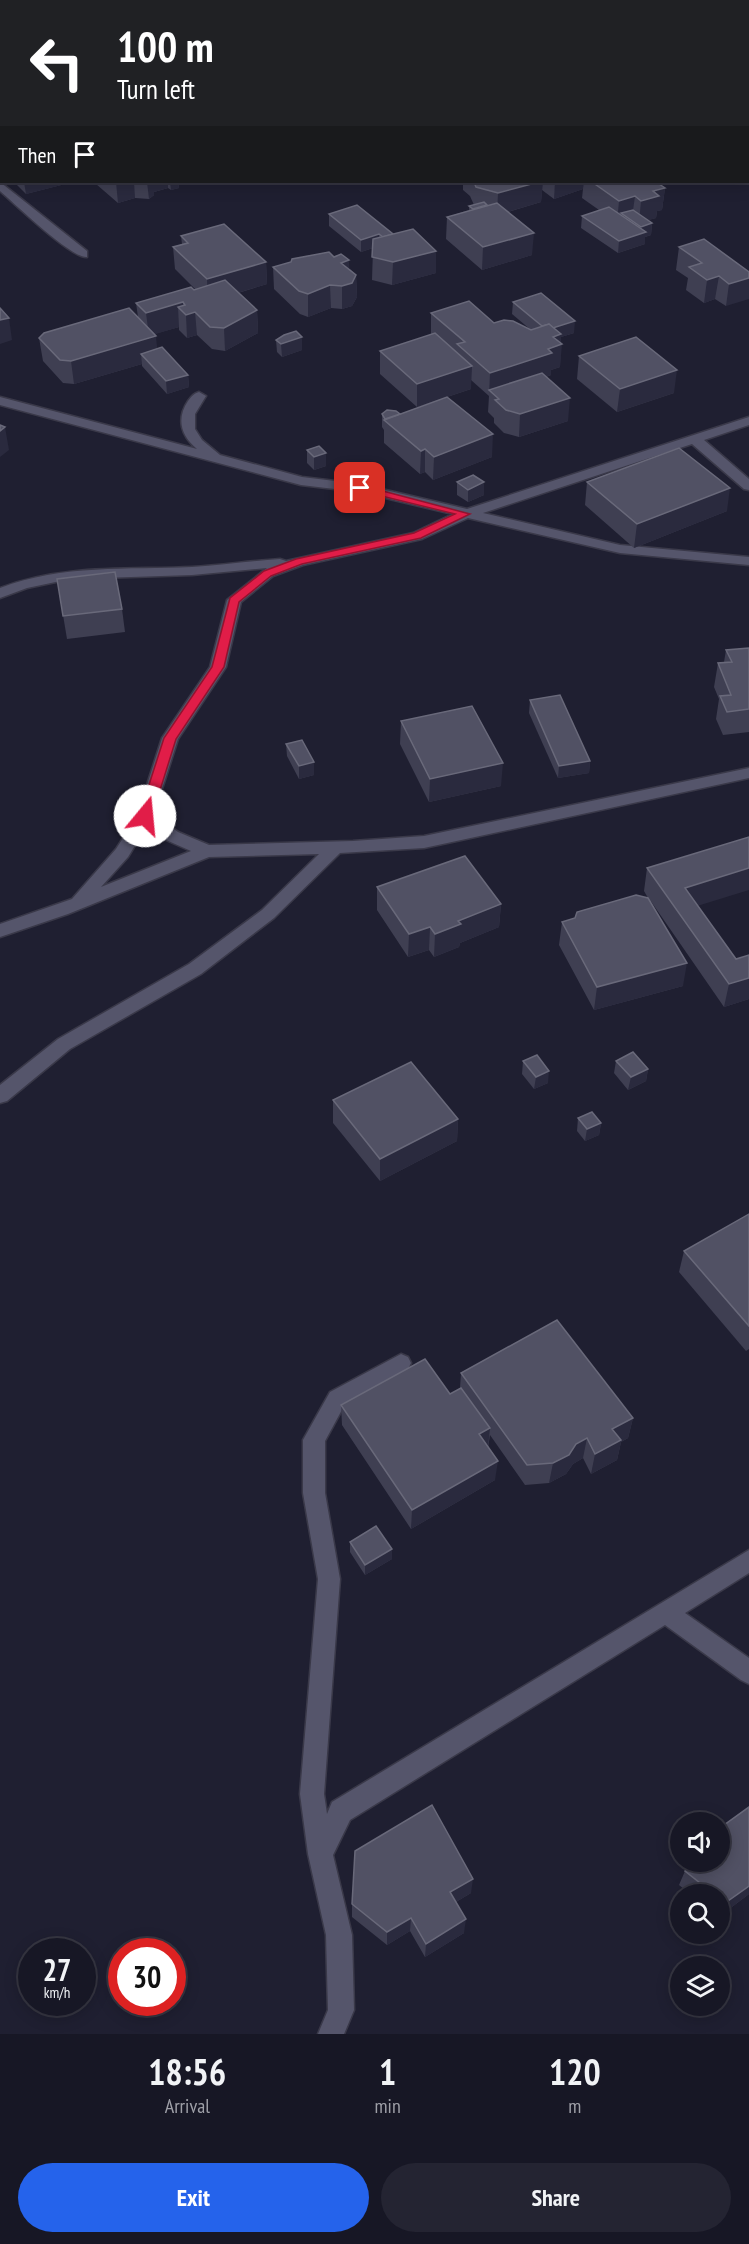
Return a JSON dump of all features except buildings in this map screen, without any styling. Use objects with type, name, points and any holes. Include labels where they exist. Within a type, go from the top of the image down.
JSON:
[{"type":"street","points":[[0,185],[51,230],[83,254]]},
{"type":"street","points":[[199,396],[188,408],[185,421],[192,437],[224,462]]},
{"type":"street","points":[[0,401],[301,481],[360,488],[620,549],[749,561]]},
{"type":"street","points":[[0,593],[33,582],[89,574],[195,570],[299,561],[417,536],[465,514],[749,421]]},
{"type":"street","points":[[694,439],[749,486]]},
{"type":"street","points":[[77,903],[122,853],[145,816],[170,738],[218,667],[234,600],[268,573],[299,561]]},
{"type":"street","points":[[0,931],[207,851],[335,848],[424,842],[749,772]]},
{"type":"street","points":[[145,816],[172,836],[207,851]]},
{"type":"street","points":[[0,1096],[64,1044],[195,969],[268,914],[335,848]]},
{"type":"street","points":[[331,2034],[341,2010],[339,1935],[320,1854],[312,1794],[329,1579],[314,1493],[314,1440],[337,1399],[401,1363]]},
{"type":"street","points":[[320,1854],[341,1811],[749,1561]]},
{"type":"street","points":[[665,1612],[749,1672]]},
{"type":"route","points":[[145,816],[170,738],[218,667],[234,600],[268,573],[299,561],[417,536],[465,514],[360,488]]}]
